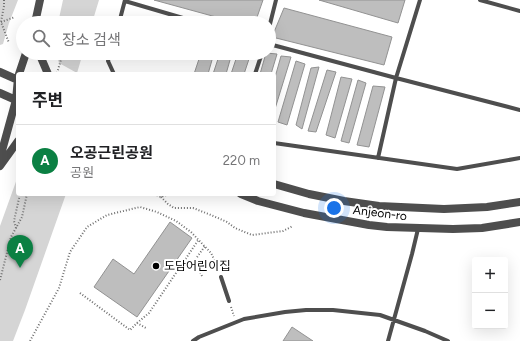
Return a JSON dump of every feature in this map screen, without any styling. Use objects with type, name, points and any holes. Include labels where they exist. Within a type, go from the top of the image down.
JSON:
[{"type":"street","points":[[36,16],[40,0]]},
{"type":"street","points":[[20,72],[24,60]]},
{"type":"street","points":[[42,60],[47,72]]},
{"type":"street","points":[[0,72],[16,78]]},
{"type":"street","points":[[0,93],[16,100]]},
{"type":"street","points":[[0,158],[16,103]]},
{"type":"street","points":[[0,166],[16,144]]},
{"type":"street","name":"Anjeon-ro","points":[[276,185],[309,194],[379,206],[444,209],[487,207],[520,202]]},
{"type":"street","name":"Anjeon-ro","points":[[246,196],[258,201],[304,213],[387,227],[418,229],[482,228],[520,222]]},
{"type":"lane","points":[[121,16],[125,0],[177,16]]},
{"type":"lane","points":[[272,16],[276,0]]},
{"type":"lane","points":[[378,158],[396,78],[420,0]]},
{"type":"lane","points":[[480,0],[520,11]]},
{"type":"lane","points":[[276,46],[520,110]]},
{"type":"lane","points":[[108,60],[113,72]]},
{"type":"lane","points":[[256,72],[260,60]]},
{"type":"lane","points":[[276,143],[457,169],[520,158]]},
{"type":"lane","points":[[388,341],[395,320],[418,229]]},
{"type":"lane","points":[[222,277],[229,301]]},
{"type":"lane","points":[[193,341],[199,337],[244,319],[306,310],[333,310],[380,315],[448,341]]},
{"type":"path","points":[[4,0],[0,22],[9,43]]},
{"type":"path","points":[[0,22],[15,17]]},
{"type":"path","points":[[58,72],[61,60]]},
{"type":"path","points":[[16,228],[14,221],[20,196]]},
{"type":"path","points":[[0,280],[11,237],[22,217],[27,196]]},
{"type":"path","points":[[161,197],[174,208],[193,208],[211,214],[235,228],[252,235],[284,231],[293,226]]},
{"type":"path","points":[[30,341],[58,288],[70,252],[87,227],[108,215],[140,207],[157,212],[176,221],[191,232],[211,253],[216,263],[219,265]]},
{"type":"path","points":[[80,293],[130,330],[149,313],[198,239]]},
{"type":"path","points":[[202,276],[195,260],[205,246]]},
{"type":"path","points":[[231,306],[234,316]]},
{"type":"path","points":[[137,323],[146,328]]},
{"type":"shaded area","points":[[0,0],[18,0],[3,44],[0,45]]},
{"type":"shaded area","points":[[63,0],[99,0],[94,16],[60,16]]},
{"type":"shaded area","points":[[58,60],[81,60],[77,72],[59,63]]},
{"type":"shaded area","points":[[16,182],[16,196],[65,196],[13,341],[0,341],[0,226]]},
{"type":"building","points":[[154,0],[263,0],[257,16],[212,16]]},
{"type":"building","points":[[319,0],[405,0],[398,23]]},
{"type":"building","points":[[284,8],[392,37],[384,65],[276,38],[276,27]]},
{"type":"building","points":[[281,56],[291,57],[276,106],[276,74]]},
{"type":"building","points":[[199,60],[212,60],[209,72],[195,72]]},
{"type":"building","points":[[218,60],[230,60],[227,72],[214,72]]},
{"type":"building","points":[[236,60],[249,60],[245,72],[232,72]]},
{"type":"building","points":[[264,60],[275,60],[272,72],[261,72]]},
{"type":"building","points":[[296,61],[305,64],[287,125],[278,122]]},
{"type":"building","points":[[319,67],[302,129],[296,125],[311,68]]},
{"type":"building","points":[[327,70],[336,72],[316,132],[308,131]]},
{"type":"building","points":[[341,77],[352,79],[335,138],[326,135]]},
{"type":"building","points":[[358,80],[366,83],[349,143],[341,141]]},
{"type":"building","points":[[373,86],[385,87],[369,147],[357,145]]},
{"type":"building","name":"도담어린이집","points":[[170,222],[192,238],[137,317],[94,287],[113,259],[134,274]]},
{"type":"building","points":[[292,327],[313,341],[283,341]]},
{"type":"place","name":"도담어린이집","points":[[156,266]]},
{"type":"place","name":"오공근린공원","points":[[20,268]]}]
